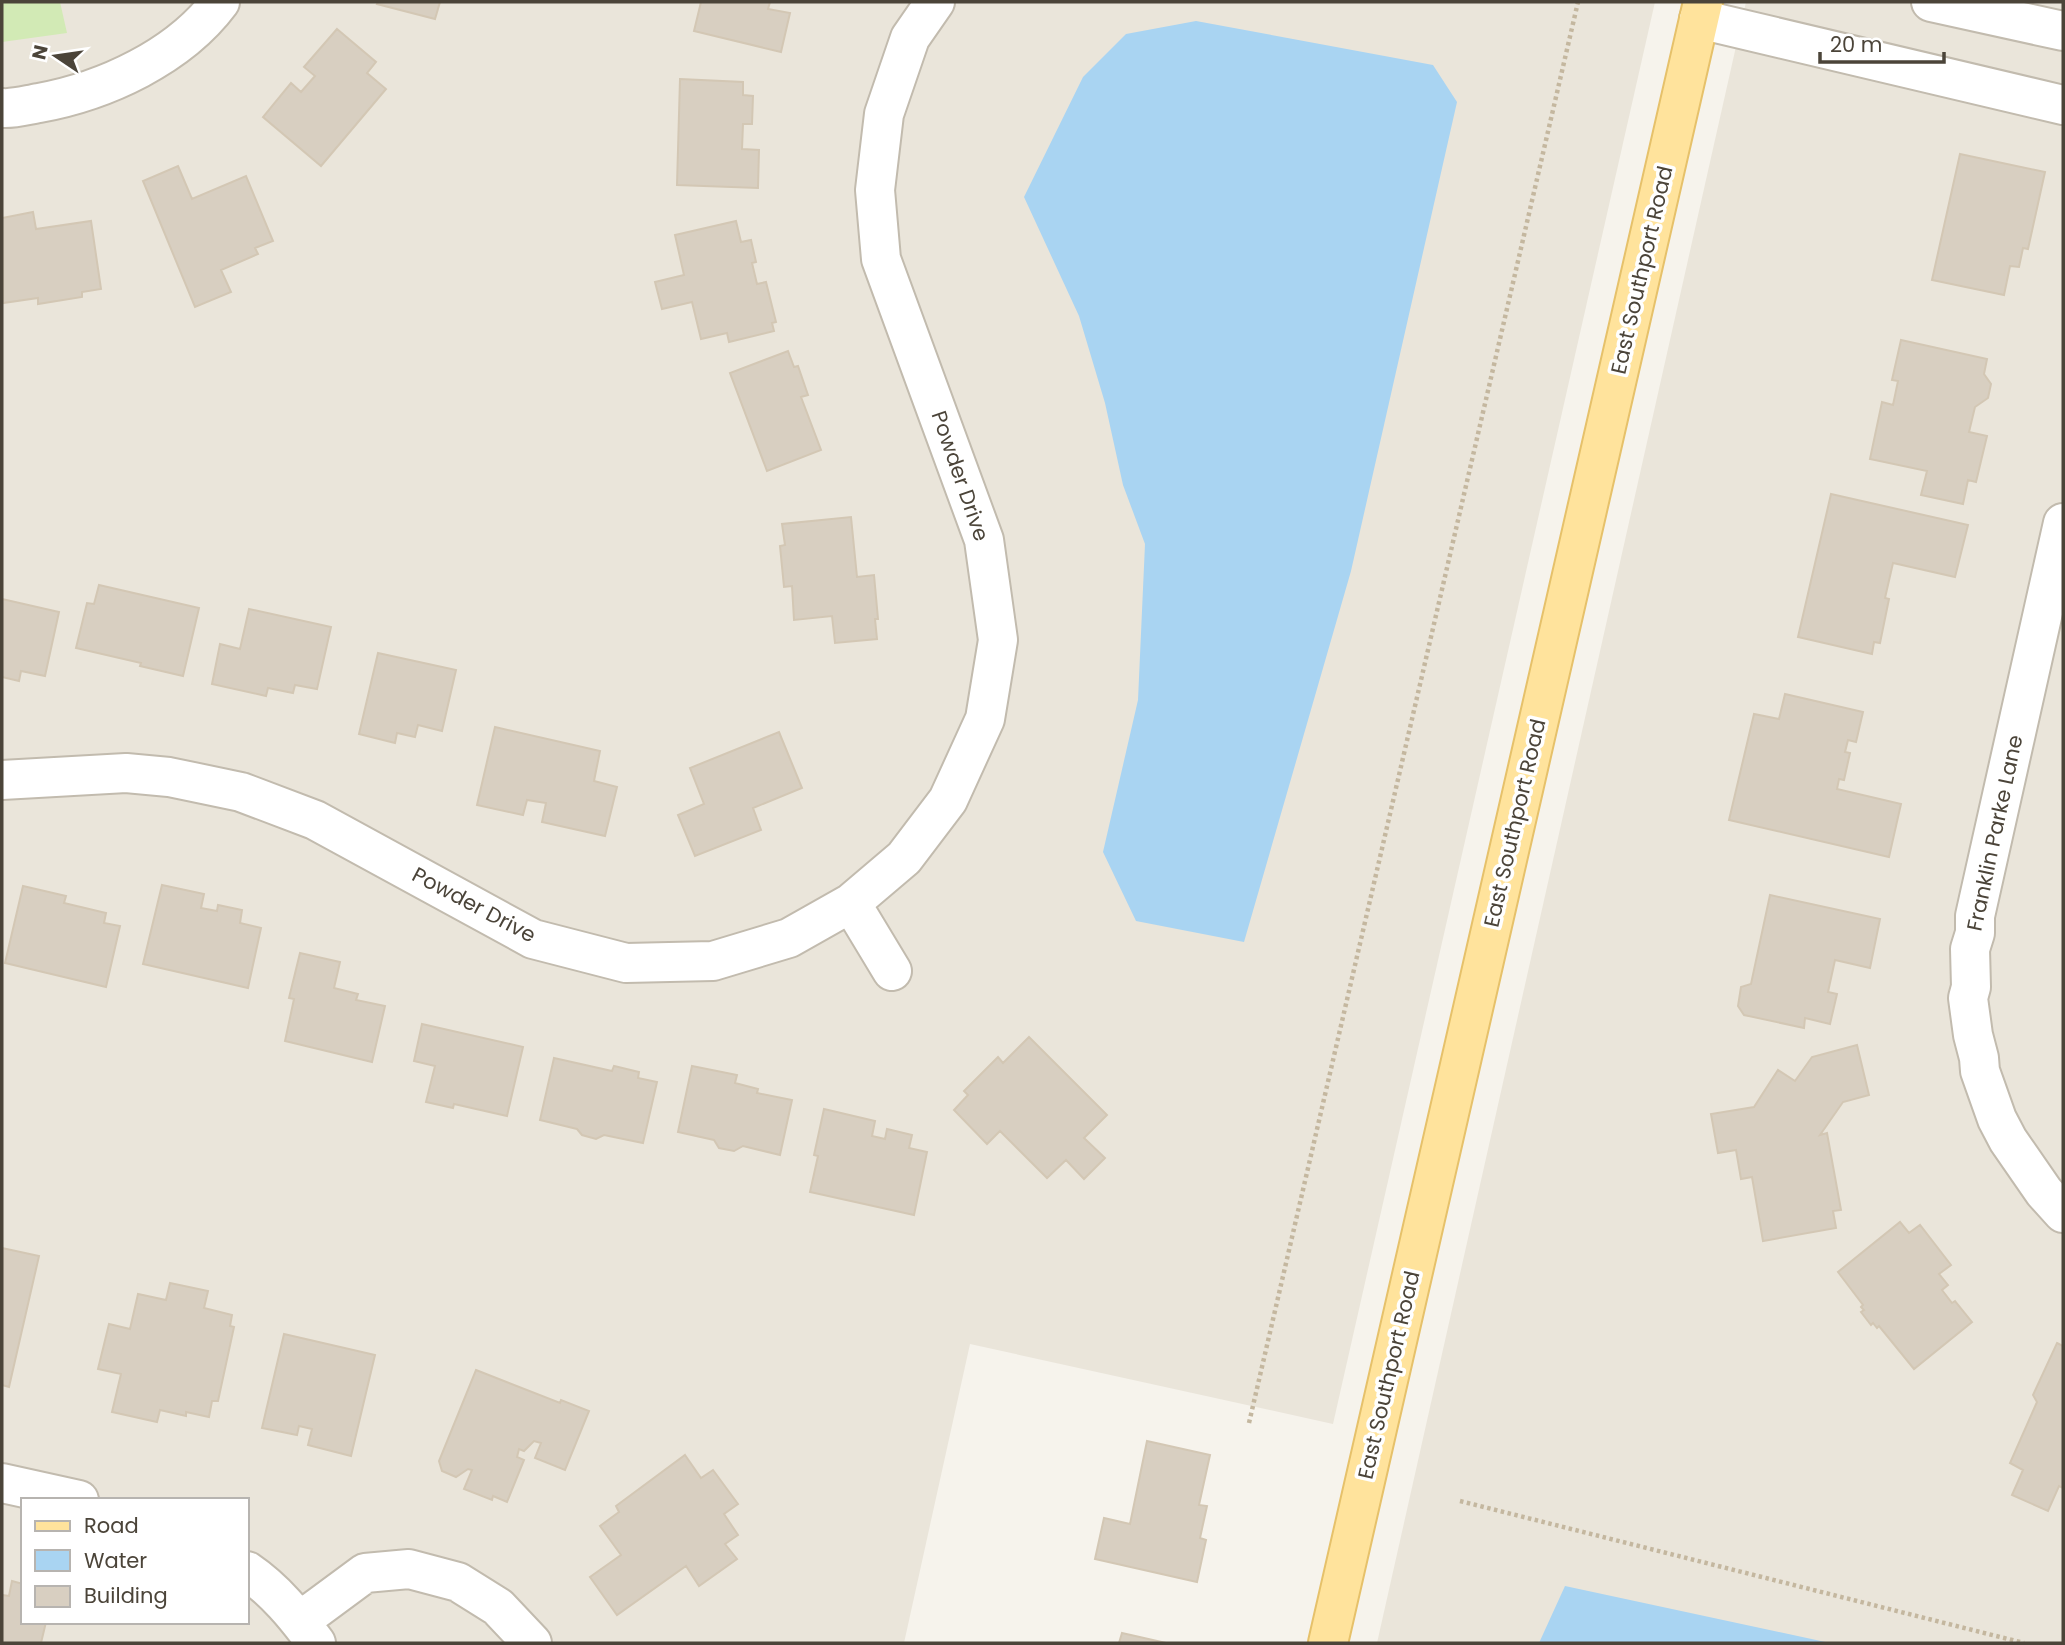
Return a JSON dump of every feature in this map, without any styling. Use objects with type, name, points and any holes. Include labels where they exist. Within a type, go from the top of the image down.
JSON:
[{"type":"main road","name":"East Southport Road","points":[[1328,1643],[1700,7]]},
{"type":"street","points":[[2,108],[73,97],[122,78],[179,42],[220,2]]},
{"type":"street","name":"Powder Drive","points":[[2,780],[126,774],[169,777],[241,792],[315,820],[533,939],[626,963],[713,961],[789,938],[850,903],[904,858],[948,800],[985,719],[998,640],[984,540],[881,259],[878,231],[875,190],[884,114],[910,38],[935,2]]},
{"type":"street","points":[[1931,2],[2063,32]]},
{"type":"street","points":[[1700,7],[2063,105]]},
{"type":"street","name":"Franklin Parke Lane","points":[[2063,523],[1975,916],[1975,933],[1970,949],[1971,987],[1968,998],[1980,1071],[1997,1119],[2008,1140],[2044,1192],[2063,1213]]},
{"type":"street","points":[[850,903],[892,971]]},
{"type":"street","points":[[2,1483],[70,1498]]},
{"type":"street","points":[[248,1572],[267,1585],[308,1632],[365,1573],[409,1569],[458,1582],[498,1607],[533,1643]]},
{"type":"path","points":[[1249,1423],[1578,2]]},
{"type":"path","points":[[1460,1501],[2024,1643]]},
{"type":"shaded area","points":[[2,2],[1655,2],[1333,1424],[970,1344],[904,1643],[2,1643]]},
{"type":"shaded area","points":[[1746,2],[2063,2],[2063,1643],[1377,1643]]},
{"type":"green space","points":[[2,2],[60,2],[67,33],[2,42]]},
{"type":"water","points":[[1196,21],[1433,65],[1457,102],[1351,571],[1244,942],[1136,921],[1103,852],[1138,700],[1145,544],[1123,485],[1105,403],[1079,316],[1024,197],[1083,77],[1126,34]]},
{"type":"water","points":[[1565,1586],[1830,1643],[1539,1643]]},
{"type":"building","points":[[440,2],[435,19],[377,4]]},
{"type":"building","points":[[701,2],[770,2],[768,9],[790,13],[781,52],[694,31]]},
{"type":"building","points":[[337,29],[376,62],[367,73],[386,89],[321,166],[263,117],[291,83],[301,92],[315,76],[304,67]]},
{"type":"building","points":[[680,79],[743,82],[743,95],[753,96],[752,124],[743,124],[742,149],[759,150],[758,188],[677,185]]},
{"type":"building","points":[[1960,154],[2045,172],[2028,249],[2023,248],[2019,267],[2010,266],[2004,295],[1932,280]]},
{"type":"building","points":[[178,166],[192,199],[246,176],[273,241],[255,248],[258,254],[221,270],[231,292],[195,307],[143,181]]},
{"type":"building","points":[[33,212],[36,229],[91,221],[101,289],[82,292],[82,297],[38,304],[38,298],[3,303],[2,218]]},
{"type":"building","points":[[736,221],[741,242],[751,240],[756,262],[752,263],[757,284],[766,282],[776,322],[772,323],[774,331],[729,342],[727,333],[701,339],[692,302],[662,309],[655,282],[684,275],[675,235]]},
{"type":"building","points":[[1901,340],[1987,359],[1984,374],[1991,384],[1988,398],[1975,407],[1969,432],[1987,436],[1976,482],[1968,480],[1963,504],[1921,495],[1927,471],[1870,459],[1882,402],[1893,405],[1898,381],[1892,380]]},
{"type":"building","points":[[788,351],[794,367],[798,366],[808,395],[801,397],[821,450],[767,471],[730,373]]},
{"type":"building","points":[[1831,494],[1968,525],[1955,577],[1893,563],[1885,598],[1889,599],[1880,643],[1874,642],[1872,654],[1798,637]]},
{"type":"building","points":[[851,517],[857,577],[874,575],[877,639],[835,643],[832,616],[794,620],[792,586],[784,587],[780,546],[785,545],[782,524]]},
{"type":"building","points":[[99,585],[199,608],[183,676],[76,648],[87,603],[94,604]]},
{"type":"building","points":[[2,599],[59,612],[45,676],[21,671],[19,681],[2,677]]},
{"type":"building","points":[[249,609],[331,627],[317,689],[295,685],[293,693],[268,688],[266,696],[212,684],[220,644],[240,649]]},
{"type":"building","points":[[378,653],[456,670],[442,731],[418,725],[415,737],[397,733],[395,743],[359,734]]},
{"type":"building","points":[[1785,694],[1863,712],[1856,742],[1848,740],[1845,752],[1850,753],[1844,780],[1839,779],[1837,789],[1901,804],[1889,857],[1729,820],[1754,714],[1779,719]]},
{"type":"building","points":[[495,727],[600,751],[594,781],[617,787],[605,836],[542,822],[546,803],[527,800],[523,815],[477,805]]},
{"type":"building","points":[[779,732],[802,788],[753,808],[761,830],[695,856],[678,815],[704,804],[690,768]]},
{"type":"building","points":[[162,885],[204,894],[201,908],[217,911],[218,905],[242,910],[240,923],[261,928],[248,988],[143,964]]},
{"type":"building","points":[[23,886],[66,896],[64,903],[106,913],[104,923],[120,926],[106,987],[5,963]]},
{"type":"building","points":[[1770,895],[1880,919],[1870,968],[1835,960],[1828,992],[1837,994],[1830,1024],[1805,1018],[1804,1028],[1744,1015],[1738,1006],[1741,987],[1751,984]]},
{"type":"building","points":[[300,953],[340,962],[334,988],[358,994],[356,1000],[385,1006],[372,1062],[285,1041],[294,999],[289,998]]},
{"type":"building","points":[[422,1024],[523,1047],[507,1116],[454,1104],[453,1108],[426,1102],[435,1066],[414,1061]]},
{"type":"building","points":[[1029,1037],[1107,1115],[1084,1138],[1105,1158],[1084,1179],[1066,1160],[1047,1178],[1000,1131],[987,1144],[954,1110],[968,1095],[964,1091],[998,1057],[1003,1063]]},
{"type":"building","points":[[1857,1045],[1869,1095],[1843,1102],[1820,1135],[1827,1133],[1841,1210],[1833,1211],[1836,1228],[1763,1241],[1752,1177],[1741,1179],[1736,1150],[1718,1153],[1711,1114],[1754,1107],[1778,1070],[1795,1081],[1812,1057]]},
{"type":"building","points":[[554,1058],[612,1071],[614,1066],[639,1072],[638,1078],[657,1082],[643,1143],[604,1135],[596,1139],[582,1135],[577,1129],[540,1120]]},
{"type":"building","points":[[692,1066],[737,1075],[735,1083],[758,1089],[757,1093],[792,1100],[780,1155],[743,1146],[734,1151],[719,1148],[714,1140],[678,1132]]},
{"type":"building","points":[[824,1109],[875,1121],[872,1136],[885,1139],[887,1129],[912,1135],[909,1148],[927,1152],[914,1215],[810,1192],[818,1156],[814,1155]]},
{"type":"building","points":[[1900,1222],[1909,1233],[1920,1225],[1951,1265],[1939,1274],[1948,1285],[1942,1290],[1972,1322],[1914,1369],[1879,1326],[1877,1328],[1873,1323],[1871,1325],[1861,1312],[1864,1310],[1861,1307],[1863,1305],[1838,1272]]},
{"type":"building","points":[[2,1248],[39,1256],[9,1387],[2,1385]]},
{"type":"building","points":[[170,1283],[208,1291],[204,1308],[232,1315],[230,1326],[234,1327],[218,1401],[212,1401],[209,1417],[186,1412],[186,1416],[160,1410],[157,1422],[112,1412],[121,1374],[98,1369],[109,1324],[130,1329],[138,1294],[166,1300]]},
{"type":"building","points":[[284,1334],[375,1355],[351,1456],[308,1445],[312,1429],[299,1426],[297,1435],[262,1428]]},
{"type":"building","points":[[2057,1343],[2063,1346],[2063,1488],[2059,1486],[2048,1511],[2012,1495],[2023,1470],[2010,1463],[2037,1402],[2033,1395]]},
{"type":"building","points":[[476,1370],[560,1403],[561,1400],[589,1411],[565,1470],[535,1458],[541,1443],[534,1441],[524,1451],[519,1449],[517,1457],[524,1460],[507,1502],[493,1496],[492,1500],[464,1489],[472,1470],[468,1469],[456,1477],[442,1471],[439,1461]]},
{"type":"building","points":[[1147,1441],[1210,1455],[1199,1505],[1207,1506],[1200,1538],[1206,1540],[1197,1582],[1095,1559],[1104,1518],[1130,1524]]},
{"type":"building","points":[[685,1455],[701,1478],[713,1470],[738,1504],[724,1514],[738,1535],[725,1544],[737,1559],[699,1586],[686,1566],[617,1615],[590,1577],[621,1555],[600,1526],[619,1512],[616,1506]]},
{"type":"building","points":[[12,1581],[21,1583],[21,1624],[46,1624],[41,1643],[2,1643],[2,1595],[9,1596]]},
{"type":"building","points":[[1122,1633],[1166,1643],[1119,1643]]}]
